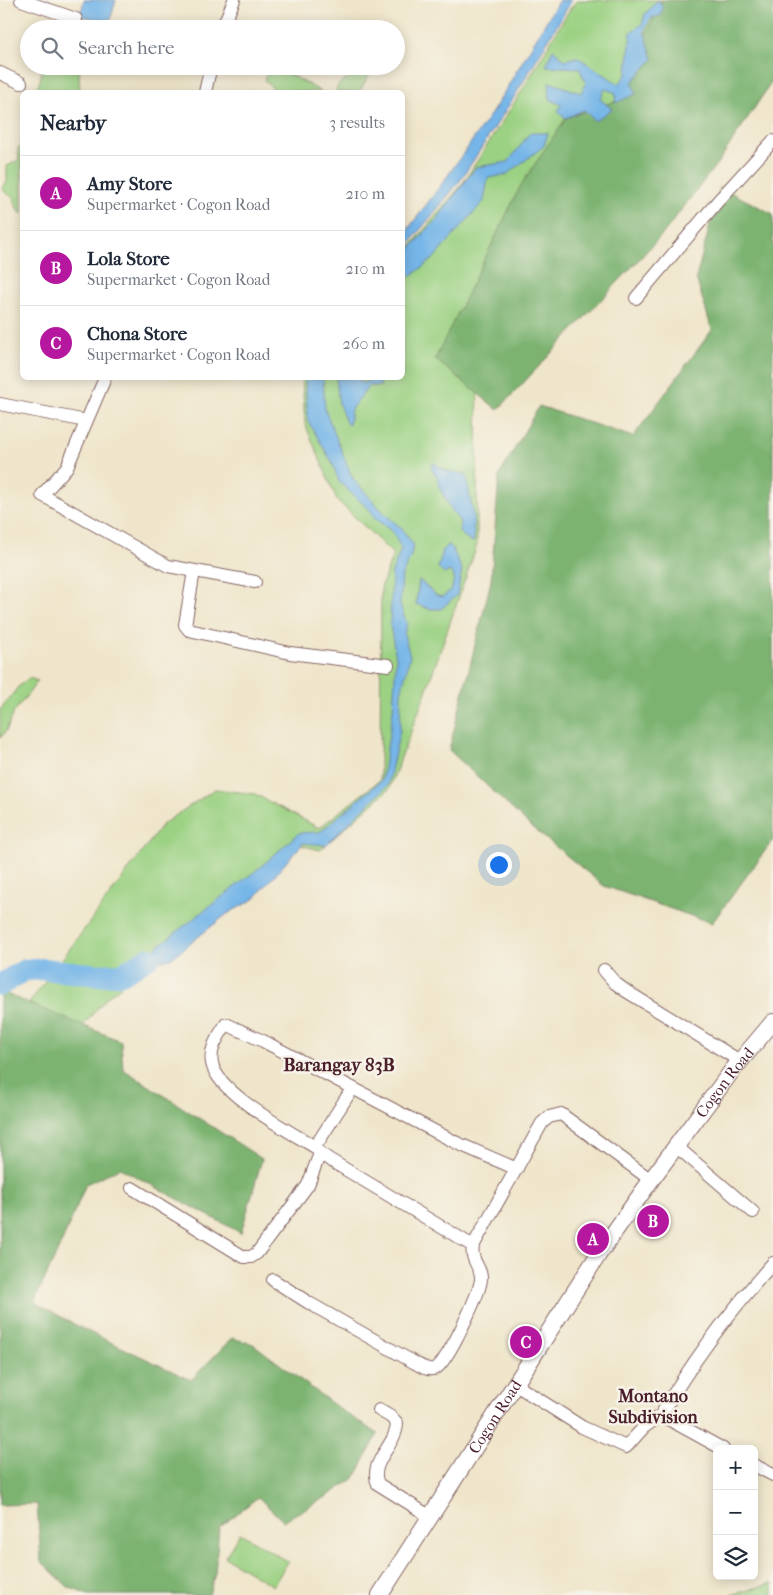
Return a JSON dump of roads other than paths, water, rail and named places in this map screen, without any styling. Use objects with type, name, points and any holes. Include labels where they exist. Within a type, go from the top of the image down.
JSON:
[{"type":"street","points":[[21,0],[76,19]]},
{"type":"street","points":[[226,20],[234,0]]},
{"type":"street","points":[[0,73],[21,82]]},
{"type":"street","points":[[205,90],[209,75]]},
{"type":"street","points":[[636,298],[773,141]]},
{"type":"street","points":[[104,380],[67,467],[42,495],[168,566],[255,582]]},
{"type":"street","points":[[0,404],[86,422]]},
{"type":"street","points":[[194,570],[185,625],[189,630],[290,652],[388,665]]},
{"type":"street","points":[[604,970],[615,983],[626,991],[740,1061]]},
{"type":"street","name":"Cogon Road","points":[[380,1595],[600,1252],[676,1146],[740,1061],[773,1022]]},
{"type":"street","points":[[473,1246],[317,1150],[261,1114],[232,1092],[216,1074],[212,1062],[213,1045],[226,1024],[263,1041],[457,1143],[517,1169]]},
{"type":"street","points":[[132,1188],[244,1257],[251,1257],[257,1253],[308,1185],[317,1150],[352,1089]]},
{"type":"street","points":[[273,1280],[309,1303],[415,1363],[427,1369],[435,1369],[443,1362],[459,1335],[481,1280],[472,1257],[473,1246],[542,1123],[549,1117],[561,1114],[651,1180]]},
{"type":"street","points":[[676,1146],[753,1212]]},
{"type":"street","points":[[516,1385],[582,1427],[626,1448],[644,1427],[661,1415],[682,1379],[710,1338],[773,1263]]},
{"type":"street","points":[[379,1410],[397,1423],[397,1431],[377,1466],[374,1477],[378,1484],[431,1516]]},
{"type":"street","points":[[661,1415],[717,1445]]},
{"type":"street","points":[[758,1467],[773,1475]]},
{"type":"water","points":[[84,0],[116,0],[110,20],[80,16]]},
{"type":"water","points":[[559,0],[572,0],[513,99],[460,181],[405,249],[405,233],[493,111]]},
{"type":"water","points":[[658,0],[663,7],[660,16],[651,18],[644,31],[653,59],[632,82],[636,94],[615,103],[616,93],[605,89],[600,99],[612,109],[595,121],[584,110],[566,118],[558,112],[561,105],[550,99],[549,82],[581,93],[586,82],[579,68],[546,66],[553,49],[565,60],[577,57],[619,84],[627,74],[631,32],[642,24],[645,14]]},
{"type":"water","points":[[530,133],[548,133],[544,146],[506,175],[488,178],[484,201],[432,260],[411,276],[405,272],[405,254],[437,219],[476,167],[508,162]]},
{"type":"water","points":[[305,380],[323,380],[325,410],[353,479],[386,515],[401,528],[413,544],[411,556],[402,575],[400,605],[407,624],[404,634],[410,656],[401,693],[400,730],[388,785],[326,845],[303,843],[254,899],[227,914],[173,957],[122,974],[258,869],[299,833],[320,832],[382,780],[393,710],[396,658],[390,625],[392,572],[401,549],[393,532],[374,518],[370,510],[339,482],[332,462],[308,421]]},
{"type":"water","points":[[336,380],[359,380],[363,383],[372,380],[379,381],[381,386],[369,386],[351,409],[349,425],[346,423],[339,404]]},
{"type":"water","points":[[434,463],[447,471],[466,474],[473,513],[474,542],[459,532],[460,522],[439,487],[437,476],[433,472],[431,465]]},
{"type":"water","points":[[447,545],[452,548],[462,570],[457,595],[441,609],[429,609],[416,604],[419,580],[437,596],[443,597],[452,589],[454,576],[450,571],[444,574],[438,568],[443,550]]},
{"type":"waterway","points":[[0,985],[25,970],[43,969],[98,975],[122,974],[148,958]]},
{"type":"place","name":"Lola Store","points":[[653,1221]]},
{"type":"place","name":"Amy Store","points":[[593,1239]]},
{"type":"place","name":"Chona Store","points":[[526,1342]]},
{"type":"district","name":"Barangay 83B","points":[[339,1065]]},
{"type":"district","name":"Montano Subdivision","points":[[653,1406]]}]
